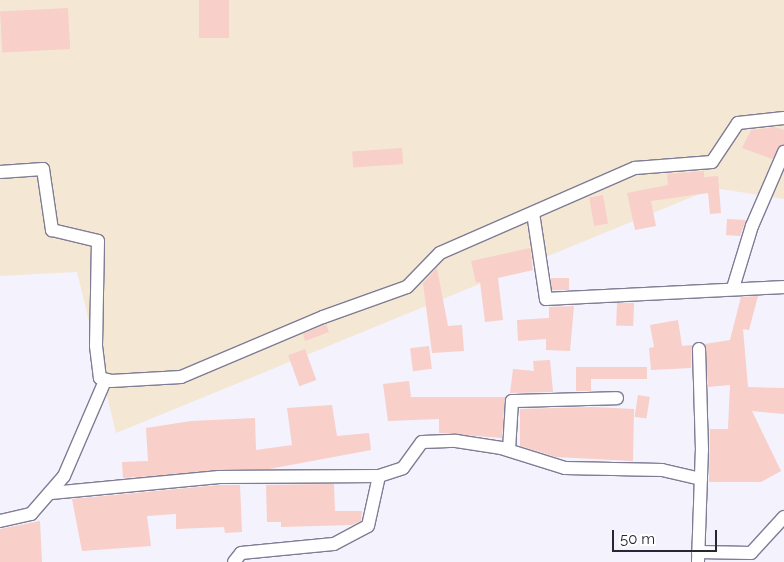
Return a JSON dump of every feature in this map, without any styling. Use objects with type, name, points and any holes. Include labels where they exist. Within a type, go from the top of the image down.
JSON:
[{"type":"street","points":[[0,172],[43,169],[52,230],[98,241],[97,374],[105,381],[193,374],[323,317],[406,288],[440,253],[635,168],[712,162],[736,124],[784,118]]},
{"type":"street","points":[[733,288],[752,226],[784,152]]},
{"type":"street","points":[[533,213],[545,298],[784,287]]},
{"type":"street","points":[[699,349],[701,479],[698,557],[751,553],[784,517]]},
{"type":"street","points":[[0,521],[24,518],[51,493],[82,440],[105,381]]},
{"type":"street","points":[[509,450],[513,400],[617,398]]},
{"type":"street","points":[[51,493],[219,477],[379,476],[403,468],[422,442],[456,441],[509,450],[565,468],[662,470],[701,479]]},
{"type":"street","points":[[234,562],[241,553],[334,544],[368,526],[379,476]]},
{"type":"shaded area","points":[[0,0],[784,0],[784,199],[714,188],[116,433],[77,272],[0,276]]},
{"type":"building","points":[[199,0],[229,0],[229,38],[199,38]]},
{"type":"building","points":[[68,8],[70,49],[2,53],[0,12]]},
{"type":"building","points":[[775,127],[784,130],[784,144],[772,159],[742,148],[751,130]]},
{"type":"building","points":[[402,148],[403,164],[353,167],[352,151]]},
{"type":"building","points":[[704,171],[704,177],[718,176],[721,213],[710,214],[708,193],[651,201],[656,226],[635,230],[627,193],[668,185],[667,174]]},
{"type":"building","points":[[603,195],[608,224],[594,226],[589,197]]},
{"type":"building","points":[[727,219],[746,220],[740,236],[726,235]]},
{"type":"building","points":[[530,248],[533,270],[498,278],[503,320],[485,322],[480,282],[476,283],[471,261]]},
{"type":"building","points":[[437,268],[448,326],[462,325],[464,351],[432,353],[423,283]]},
{"type":"building","points":[[551,278],[569,278],[569,290],[551,290]]},
{"type":"building","points":[[758,296],[749,330],[743,329],[748,387],[784,388],[784,414],[752,411],[781,471],[761,482],[709,482],[710,429],[728,429],[730,385],[708,387],[705,344],[730,340],[741,297]]},
{"type":"building","points":[[617,302],[634,303],[633,326],[616,325]]},
{"type":"building","points":[[574,306],[570,351],[546,350],[546,339],[518,341],[517,320],[549,318],[549,307]]},
{"type":"building","points":[[678,320],[682,346],[692,345],[691,368],[651,370],[649,348],[654,347],[650,325]]},
{"type":"building","points":[[326,324],[329,332],[305,341],[303,334]]},
{"type":"building","points":[[429,346],[432,369],[413,371],[410,348]]},
{"type":"building","points":[[305,349],[316,380],[299,386],[288,355]]},
{"type":"building","points":[[550,360],[553,392],[510,393],[513,369],[534,371],[533,361]]},
{"type":"building","points":[[576,367],[647,367],[647,379],[591,379],[591,391],[576,391]]},
{"type":"building","points":[[409,381],[411,397],[505,397],[502,438],[439,433],[439,419],[388,421],[383,384]]},
{"type":"building","points":[[638,395],[650,397],[646,419],[635,417]]},
{"type":"building","points":[[332,405],[337,436],[369,433],[371,450],[269,469],[123,478],[122,462],[148,461],[146,428],[191,421],[255,418],[256,450],[292,445],[287,408]]},
{"type":"building","points":[[592,407],[634,409],[633,461],[556,457],[520,446],[520,409]]},
{"type":"building","points":[[334,484],[335,511],[362,511],[361,521],[352,525],[281,527],[281,522],[267,522],[266,485]]},
{"type":"building","points":[[219,485],[240,485],[242,532],[225,533],[224,527],[176,529],[176,514],[147,516],[151,546],[82,551],[72,499]]},
{"type":"building","points":[[40,521],[42,562],[0,562],[0,529]]}]
